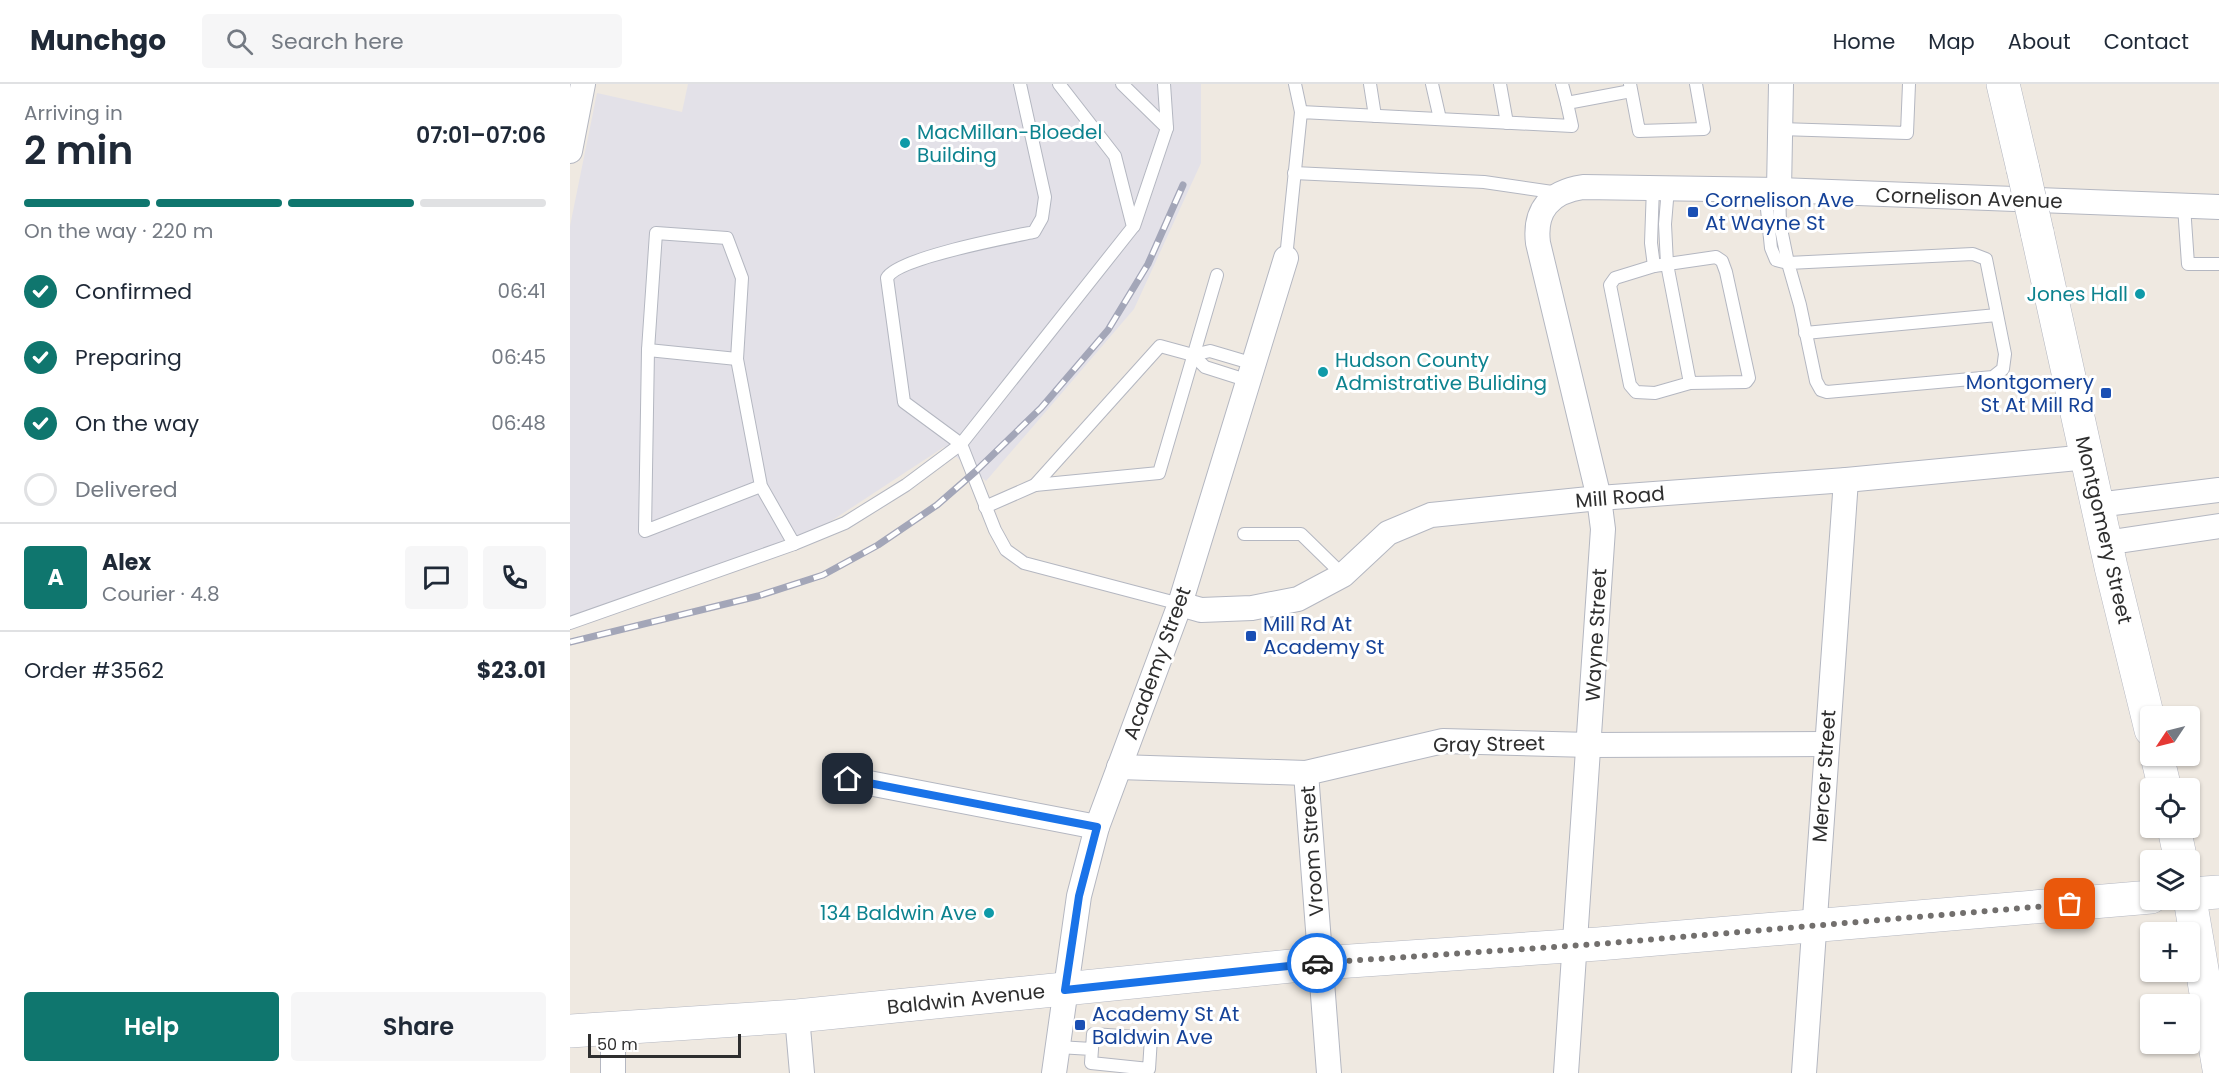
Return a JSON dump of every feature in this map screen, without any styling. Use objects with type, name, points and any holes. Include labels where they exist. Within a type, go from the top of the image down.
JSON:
[{"type":"street","points":[[1772,190],[1780,129],[1781,84]]},
{"type":"street","name":"Montgomery Street","points":[[2003,84],[2088,457],[2105,543],[2145,706]]},
{"type":"street","points":[[570,151],[578,92]]},
{"type":"street","name":"Cornelison Avenue","points":[[1552,200],[1565,190],[1583,187],[1660,187],[2219,207]]},
{"type":"street","name":"Wayne Street","points":[[1552,200],[1536,226],[1538,243],[1599,498],[1603,530],[1566,1073]]},
{"type":"street","name":"Academy Street","points":[[1054,1073],[1079,896],[1097,827],[1180,604],[1286,258]]},
{"type":"street","name":"Mill Road","points":[[1180,604],[1201,610],[1252,608],[1298,599],[1343,575],[1388,533],[1431,515],[1599,498],[1846,480],[2088,457]]},
{"type":"street","name":"Mercer Street","points":[[1804,1073],[1846,480]]},
{"type":"street","points":[[2097,505],[2219,490]]},
{"type":"street","points":[[2105,543],[2219,526]]},
{"type":"street","name":"Gray Street","points":[[1119,767],[1306,773],[1443,741],[1590,744],[1826,744]]},
{"type":"street","name":"Vroom Street","points":[[1306,773],[1329,1073]]},
{"type":"street","points":[[848,779],[1097,827]]},
{"type":"street","points":[[2200,893],[2219,892]]},
{"type":"street","name":"Baldwin Avenue","points":[[570,1031],[797,1016],[1320,963],[1575,945],[2140,898]]},
{"type":"street","points":[[2192,910],[2219,1069]]},
{"type":"street","points":[[797,1016],[801,1073]]},
{"type":"street","points":[[613,1029],[613,1073]]},
{"type":"lane","points":[[1020,84],[1045,197],[1039,226],[1034,231],[974,244],[906,265],[889,273],[887,278],[904,402],[961,444],[1006,550],[1024,563],[1180,604]]},
{"type":"lane","points":[[1059,84],[1115,156],[1133,227]]},
{"type":"lane","points":[[1122,84],[1167,128]]},
{"type":"lane","points":[[570,623],[794,544],[845,523],[906,484],[961,444],[1133,227],[1167,128],[1164,84]]},
{"type":"lane","points":[[1286,258],[1301,112],[1295,84]]},
{"type":"lane","points":[[1370,84],[1375,116]]},
{"type":"lane","points":[[1432,84],[1440,119]]},
{"type":"lane","points":[[1500,84],[1507,123]]},
{"type":"lane","points":[[1301,112],[1572,126],[1562,84]]},
{"type":"lane","points":[[1567,103],[1631,88],[1639,131],[1704,129],[1696,84]]},
{"type":"lane","points":[[1780,129],[1907,133],[1909,84]]},
{"type":"lane","points":[[1294,173],[1484,182],[1552,200]]},
{"type":"lane","points":[[1660,187],[1667,264],[1690,383]]},
{"type":"lane","points":[[1654,266],[1651,243],[1660,187]]},
{"type":"lane","points":[[1772,190],[1788,263],[1805,333],[1815,381],[1821,390],[1827,392],[1993,377],[2003,369],[2005,354],[1986,259],[1982,256],[1973,254],[1788,263]]},
{"type":"lane","points":[[2184,206],[2188,264],[2219,264]]},
{"type":"lane","points":[[761,486],[645,531],[648,350],[656,233],[727,238],[742,278],[737,359],[761,486],[794,544]]},
{"type":"lane","points":[[1716,257],[1722,261],[1749,378],[1746,382],[1690,383],[1655,393],[1636,392],[1630,385],[1610,285],[1615,278],[1654,266],[1716,257]]},
{"type":"lane","points":[[986,507],[1035,485],[1159,473],[1217,275]]},
{"type":"lane","points":[[1805,333],[1997,315]]},
{"type":"lane","points":[[1035,485],[1160,346],[1193,355],[1210,351],[1251,372]]},
{"type":"lane","points":[[648,350],[737,359]]},
{"type":"lane","points":[[1193,355],[1205,367],[1251,372]]},
{"type":"lane","points":[[1244,534],[1301,534],[1343,575]]},
{"type":"lane","points":[[1093,1034],[1151,1038],[1149,1068],[1091,1063],[1092,1049],[1093,1034]]},
{"type":"lane","points":[[1058,1047],[1092,1049]]},
{"type":"shaded area","points":[[688,84],[1201,84],[1201,163],[1134,309],[986,481],[944,447],[816,531],[570,621],[570,226],[597,93],[682,112]]},
{"type":"railway","points":[[570,642],[758,596],[823,575],[878,545],[937,505],[1041,408],[1108,330],[1148,264],[1183,185]]},
{"type":"way so far","points":[[1317,963],[1598,944],[2070,904]]},
{"type":"place","name":"MacMillan-Bloedel Building","points":[[905,143]]},
{"type":"place","name":"Cornelison Ave At Wayne St","points":[[1693,212]]},
{"type":"place","name":"Jones Hall","points":[[2140,294]]},
{"type":"place","name":"Hudson County Admistrative Buliding","points":[[1323,372]]},
{"type":"place","name":"Montgomery St At Mill Rd","points":[[2106,393]]},
{"type":"place","name":"Mill Rd At Academy St","points":[[1251,636]]},
{"type":"place","name":"134 Baldwin Ave","points":[[989,913]]},
{"type":"place","name":"Academy St At Baldwin Ave","points":[[1080,1025]]},
{"type":"route","points":[[848,779],[1097,827],[1079,896],[1065,990],[1317,963]]}]
